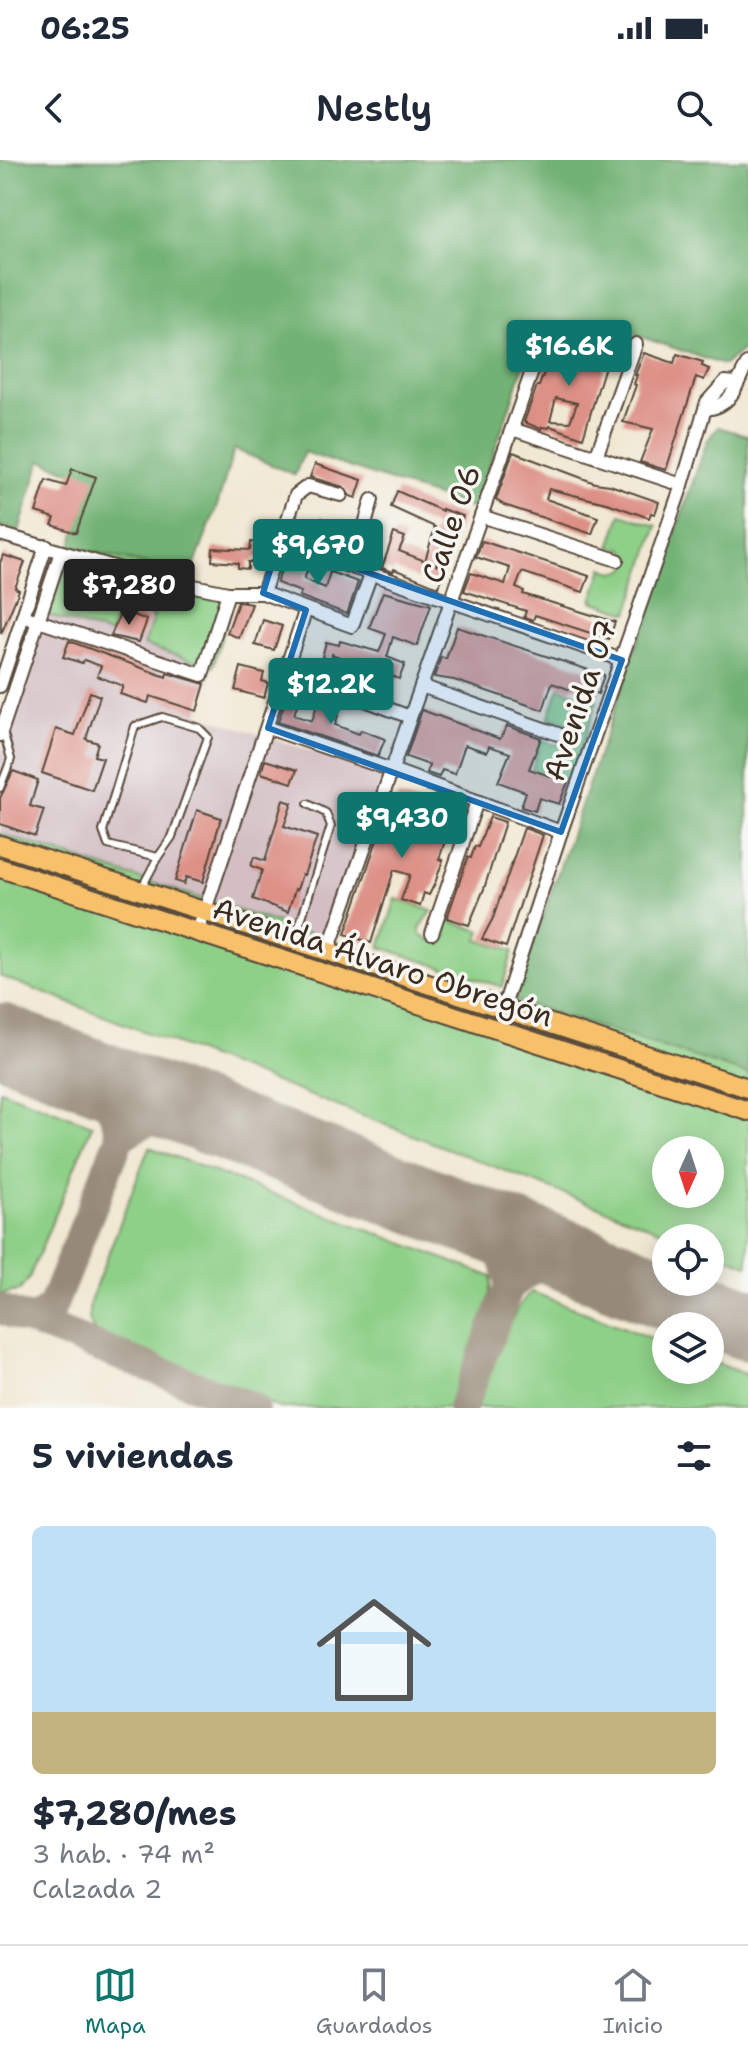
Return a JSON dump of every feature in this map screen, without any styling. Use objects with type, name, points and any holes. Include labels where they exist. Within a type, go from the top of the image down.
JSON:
[{"type":"main road","name":"Avenida Álvaro Obregón","points":[[0,845],[748,1088]]},
{"type":"main road","name":"Avenida Álvaro Obregón","points":[[0,868],[748,1111]]},
{"type":"street","name":"Calle 06","points":[[328,951],[543,340]]},
{"type":"street","points":[[596,457],[636,344]]},
{"type":"street","points":[[742,379],[748,363]]},
{"type":"street","name":"Avenida 07","points":[[503,1009],[707,409],[730,399],[742,379]]},
{"type":"street","points":[[512,429],[682,485]]},
{"type":"street","points":[[263,593],[296,495],[308,486],[341,495]]},
{"type":"street","points":[[353,567],[372,500]]},
{"type":"street","points":[[481,516],[617,560]]},
{"type":"street","points":[[0,534],[145,576],[228,593],[263,593],[352,626],[371,574]]},
{"type":"street","points":[[279,542],[622,660]]},
{"type":"street","points":[[0,686],[46,546]]},
{"type":"street","points":[[1,732],[61,552]]},
{"type":"street","points":[[23,616],[202,675],[228,593]]},
{"type":"street","points":[[198,931],[306,609]]},
{"type":"street","points":[[325,685],[410,717]]},
{"type":"street","points":[[421,686],[558,734]]},
{"type":"street","points":[[268,728],[561,832]]},
{"type":"street","points":[[432,933],[477,801]]},
{"type":"lane","points":[[141,890],[172,837],[208,737],[199,728],[162,717],[135,726],[103,831],[108,845],[158,857]]},
{"type":"lane","points":[[0,788],[11,759],[1,732]]},
{"type":"lane","points":[[295,940],[331,826],[326,813],[308,804]]},
{"type":"highlighted area","points":[[279,542],[622,660],[561,832],[268,728],[306,610],[263,593]]},
{"type":"shaded area","points":[[119,606],[155,617],[145,645],[213,667],[198,714],[383,775],[326,940],[0,834],[0,756],[48,615],[109,634]]},
{"type":"green space","points":[[0,160],[748,160],[748,345],[724,365],[627,332],[535,334],[474,509],[304,452],[295,475],[234,449],[191,575],[71,546],[91,480],[41,460],[19,531],[0,526]]},
{"type":"green space","points":[[718,427],[748,436],[748,1074],[514,1000],[707,441]]},
{"type":"green space","points":[[621,514],[657,526],[628,613],[592,601],[603,568],[617,572],[629,565],[629,556],[624,549],[610,547]]},
{"type":"green space","points":[[71,546],[191,575],[186,587],[233,597],[213,667],[144,645],[154,616],[119,606],[110,634],[48,615]]},
{"type":"green space","points":[[559,688],[597,701],[570,782],[532,770],[542,738],[554,745],[565,742],[570,734],[564,721],[548,719]]},
{"type":"green space","points":[[0,834],[748,1074],[748,1265],[724,1256],[724,1224],[652,1224],[652,1228],[0,976]]},
{"type":"green space","points":[[396,899],[432,911],[420,928],[421,934],[430,941],[442,941],[447,936],[446,920],[481,931],[478,940],[513,951],[502,987],[380,947]]},
{"type":"green space","points":[[0,1090],[92,1125],[29,1278],[19,1291],[0,1294]]},
{"type":"green space","points":[[149,1147],[492,1277],[482,1328],[450,1408],[280,1408],[100,1337],[90,1320],[91,1299]]},
{"type":"green space","points":[[532,1292],[652,1339],[652,1384],[724,1384],[724,1366],[748,1375],[748,1408],[477,1408],[508,1328],[524,1299]]},
{"type":"building","points":[[592,337],[612,343],[583,438],[550,426],[541,429],[524,422],[555,342],[580,353],[586,342],[590,343]],"holes":[[[556,398],[577,403],[570,422],[550,421]]]},
{"type":"building","points":[[644,353],[674,363],[677,354],[703,362],[702,366],[709,369],[704,380],[696,377],[666,470],[640,462],[653,429],[623,422]]},
{"type":"building","points":[[513,452],[595,483],[659,502],[655,514],[651,513],[649,518],[610,504],[549,489],[546,499],[598,517],[592,534],[504,505],[496,500]]},
{"type":"building","points":[[315,464],[362,480],[356,498],[350,496],[344,487],[310,477]]},
{"type":"building","points":[[72,469],[96,477],[76,533],[52,525],[55,518],[36,512],[46,480],[66,486]]},
{"type":"building","points":[[397,491],[442,511],[463,516],[457,531],[448,528],[441,546],[436,565],[445,568],[438,587],[394,569],[393,572],[382,568],[394,533],[405,537],[399,551],[425,561],[435,527],[391,507]]},
{"type":"building","points":[[322,518],[345,526],[336,552],[326,549],[330,539],[316,534]]},
{"type":"building","points":[[482,541],[589,576],[583,592],[522,572],[516,588],[524,591],[523,594],[615,622],[609,639],[535,615],[533,620],[524,617],[526,611],[464,591],[471,573],[505,584],[510,568],[476,557]]},
{"type":"building","points":[[251,542],[264,543],[263,558],[248,562],[248,569],[238,568],[238,563],[212,561],[213,548],[250,550]]},
{"type":"building","points":[[3,555],[25,562],[15,588],[19,590],[1,634],[0,563]]},
{"type":"building","points":[[285,557],[309,566],[304,579],[325,588],[330,572],[358,582],[347,614],[299,596],[301,592],[277,583]]},
{"type":"building","points":[[383,592],[431,605],[417,646],[393,637],[387,657],[405,664],[399,679],[382,672],[376,689],[380,691],[378,696],[340,681],[340,678],[367,686],[373,670],[332,654],[331,660],[322,657],[326,642],[339,645],[340,641],[379,652],[386,634],[369,628]]},
{"type":"building","points":[[238,602],[252,604],[239,638],[227,633]]},
{"type":"building","points":[[121,610],[147,620],[139,642],[111,636]]},
{"type":"building","points":[[263,620],[282,626],[274,650],[255,645]]},
{"type":"building","points":[[457,627],[604,675],[598,694],[552,683],[543,710],[454,680],[434,677],[441,657],[446,659]]},
{"type":"building","points":[[69,641],[166,677],[167,673],[205,684],[197,711],[150,696],[148,703],[120,694],[123,686],[97,676],[101,666],[63,657]]},
{"type":"building","points":[[241,667],[264,673],[262,681],[268,683],[264,698],[235,690]]},
{"type":"building","points":[[90,692],[100,696],[86,739],[98,743],[94,756],[103,758],[92,790],[42,773],[56,729],[75,735]]},
{"type":"building","points":[[320,695],[343,701],[335,725],[385,739],[378,756],[278,722],[285,701],[297,705],[294,715],[312,721]]},
{"type":"building","points":[[422,710],[500,739],[507,726],[541,738],[529,769],[568,782],[559,804],[539,798],[535,811],[521,807],[526,792],[498,782],[510,753],[489,746],[487,752],[465,745],[455,774],[442,770],[439,777],[427,773],[429,765],[406,757]]},
{"type":"building","points":[[265,760],[297,770],[292,783],[261,773]]},
{"type":"building","points":[[13,771],[38,780],[30,806],[44,810],[35,836],[0,824],[0,798]]},
{"type":"building","points":[[398,796],[431,807],[434,796],[453,802],[447,819],[452,821],[439,859],[443,860],[429,895],[424,893],[420,906],[401,900],[410,875],[394,870],[371,943],[345,934],[378,837],[384,823],[388,824]]},
{"type":"building","points":[[283,800],[292,803],[284,826],[317,837],[288,912],[253,899],[262,870],[251,866],[254,857],[265,861]]},
{"type":"building","points":[[197,810],[221,818],[203,882],[186,877],[184,884],[175,881]]},
{"type":"building","points":[[490,817],[505,822],[469,925],[447,918],[468,857],[471,858],[475,846],[478,847]]},
{"type":"building","points":[[524,828],[543,835],[506,947],[482,939],[493,918]]},
{"type":"taxiway","points":[[72,1066],[98,1087],[110,1105],[120,1137]]},
{"type":"taxiway","points":[[24,1319],[37,1319],[52,1307],[120,1137],[140,1125],[161,1118],[182,1115],[205,1117]]},
{"type":"taxiway","points":[[463,1216],[496,1245],[505,1265],[509,1287]]},
{"type":"taxiway","points":[[462,1408],[509,1287],[545,1264],[571,1260],[589,1264]]},
{"type":"taxiway","points":[[0,1309],[254,1408]]},
{"type":"runway","points":[[0,1039],[748,1325]]}]
